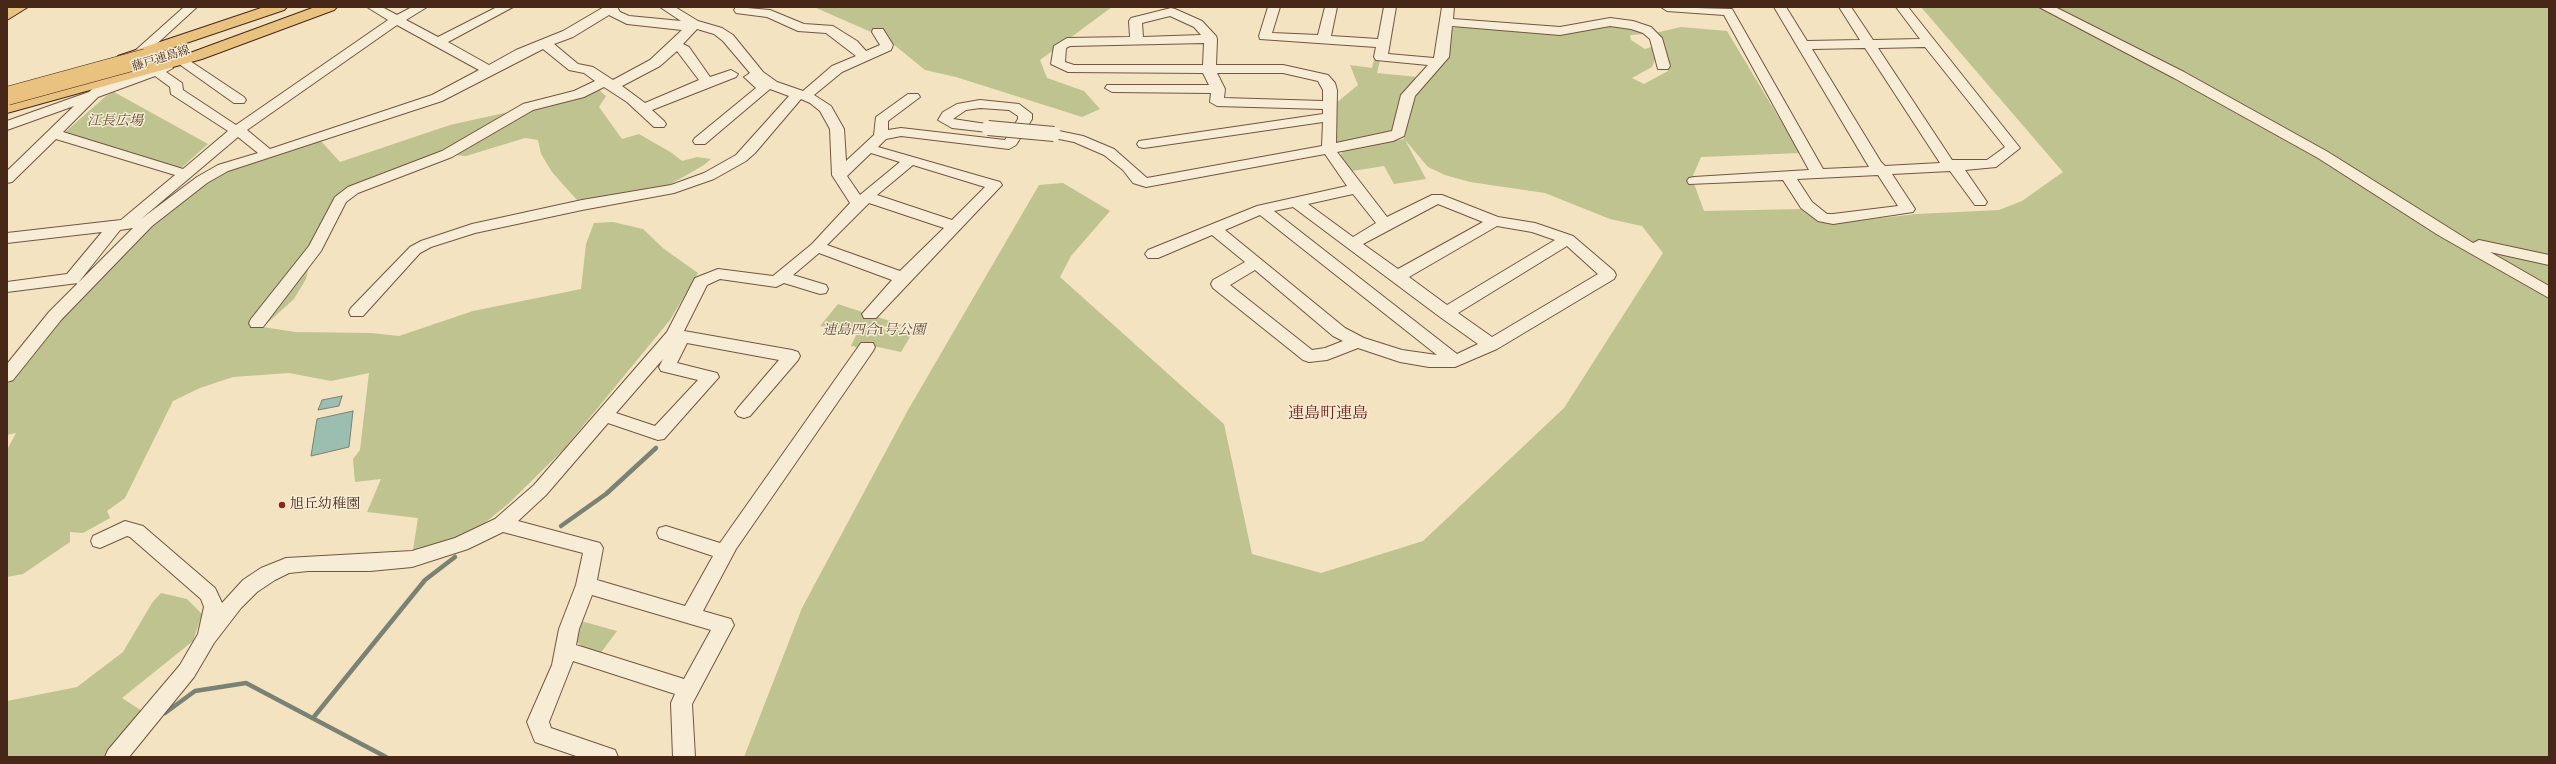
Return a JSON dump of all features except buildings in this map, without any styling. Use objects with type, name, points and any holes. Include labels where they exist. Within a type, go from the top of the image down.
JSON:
[{"type":"main road","points":[[7,15],[20,7]]},
{"type":"main road","points":[[7,89],[140,60],[280,7]]},
{"type":"main road","name":"藤戸連島線","points":[[7,102],[140,60],[294,7]]},
{"type":"main road","name":"藤戸連島線","points":[[7,96],[140,60],[214,43],[312,7]]},
{"type":"main road","points":[[7,108],[27,112],[106,83],[190,59],[329,7]]},
{"type":"street","points":[[7,179],[55,134],[92,95],[106,83],[140,60],[191,7]]},
{"type":"street","points":[[373,7],[395,21],[489,70]]},
{"type":"street","points":[[7,288],[72,279],[121,225],[236,129],[395,21],[421,7]]},
{"type":"street","points":[[437,43],[507,7]]},
{"type":"street","points":[[666,7],[692,26]]},
{"type":"street","points":[[1274,7],[1265,36],[1310,40],[1324,39],[1382,43]]},
{"type":"street","points":[[1324,39],[1331,7]]},
{"type":"street","points":[[1390,7],[1382,43],[1381,57],[1438,62]]},
{"type":"street","points":[[839,175],[882,136],[901,132],[1009,145],[1025,119],[1025,114],[1004,105],[980,104],[962,107],[948,115],[946,120],[952,124],[988,128],[1054,134],[1078,139],[1109,152],[1128,167],[1138,180],[1146,183],[1329,150],[1397,135],[1408,95],[1442,56],[1448,7]]},
{"type":"street","points":[[1667,7],[1728,12],[1818,174]]},
{"type":"street","points":[[1780,7],[1875,165],[1883,171],[1908,209],[1833,219],[1823,218],[1806,205],[1788,176]]},
{"type":"street","points":[[1845,7],[1947,163],[1956,168],[1980,202]]},
{"type":"street","points":[[1694,181],[1956,168],[1991,164],[2013,148],[1902,7]]},
{"type":"street","points":[[2045,7],[2179,75],[2322,155],[2443,232],[2549,293]]},
{"type":"street","points":[[7,376],[55,316],[147,223],[202,180],[223,168],[437,98],[489,70],[568,34],[610,8],[615,15],[627,20],[676,24],[718,31],[728,38],[752,69],[772,85],[802,95],[826,109],[833,119],[837,129],[839,175],[862,201],[954,226]]},
{"type":"street","points":[[740,10],[770,14],[802,28],[829,29],[852,44],[865,57]]},
{"type":"street","points":[[1137,41],[1135,21],[1171,12],[1198,24],[1211,39],[1210,71],[1218,89],[1217,102],[1330,111]]},
{"type":"street","points":[[1447,22],[1560,31],[1610,22],[1633,25],[1647,30],[1656,38],[1663,66]]},
{"type":"street","points":[[257,323],[316,248],[340,200],[353,190],[447,154],[528,107],[579,94],[655,63],[676,45],[692,26]]},
{"type":"street","points":[[357,312],[415,250],[426,244],[472,229],[582,205],[674,189],[709,176],[741,158],[802,95],[837,69],[865,57],[887,45],[878,32]]},
{"type":"street","points":[[1211,39],[1067,42],[1060,46],[1058,64],[1073,69],[1210,71],[1283,69],[1323,78],[1328,83],[1330,111],[1329,150],[1356,189],[1385,224]]},
{"type":"street","points":[[1803,45],[1929,43]]},
{"type":"street","points":[[544,44],[574,67],[588,70],[609,83],[643,109],[659,124]]},
{"type":"street","points":[[676,45],[684,50],[707,82]]},
{"type":"street","points":[[7,126],[27,112],[92,95],[190,59],[239,100]]},
{"type":"street","points":[[700,141],[764,88],[749,75],[752,69]]},
{"type":"street","points":[[156,72],[177,86],[176,90],[236,129],[268,154]]},
{"type":"street","points":[[643,109],[707,82],[731,74]]},
{"type":"street","points":[[1112,88],[1218,89]]},
{"type":"street","points":[[882,136],[881,120],[913,97]]},
{"type":"street","points":[[1144,144],[1330,111]]},
{"type":"street","points":[[55,134],[182,174]]},
{"type":"street","points":[[867,148],[995,184],[870,314]]},
{"type":"street","points":[[605,416],[658,434],[711,377],[667,367],[678,336],[701,282],[718,274],[776,282],[817,247],[862,201],[911,160]]},
{"type":"street","points":[[1153,254],[1213,228],[1262,210],[1356,189]]},
{"type":"street","points":[[1213,228],[1254,264],[1339,332],[1358,342],[1400,356],[1422,360],[1455,361],[1491,345],[1608,275],[1568,240],[1535,228],[1495,221],[1437,198],[1385,224],[1352,244]]},
{"type":"street","points":[[1296,202],[1491,345]]},
{"type":"street","points":[[1262,210],[1455,361]]},
{"type":"street","points":[[1397,277],[1495,221]]},
{"type":"street","points":[[7,238],[147,223]]},
{"type":"street","points":[[2443,232],[2487,248],[2549,260]]},
{"type":"street","points":[[1446,313],[1568,240]]},
{"type":"street","points":[[817,247],[903,278]]},
{"type":"street","points":[[1254,264],[1219,284],[1309,356],[1327,354],[1358,342]]},
{"type":"street","points":[[781,277],[820,289]]},
{"type":"street","points":[[678,336],[792,356],[744,412]]},
{"type":"street","points":[[116,757],[187,671],[207,637],[234,602],[250,586],[286,566],[308,563],[370,563],[412,559],[461,544],[502,524],[540,490],[678,336]]},
{"type":"street","points":[[691,614],[725,552],[760,498],[867,347]]},
{"type":"street","points":[[502,524],[593,548],[586,584],[570,629],[562,665],[538,722],[543,735],[607,757]]},
{"type":"street","points":[[100,541],[125,528],[136,530],[208,594],[214,607],[207,637]]},
{"type":"street","points":[[666,533],[725,552]]},
{"type":"street","points":[[586,584],[724,625],[680,703],[684,757]]},
{"type":"street","points":[[566,651],[584,655],[688,689]]},
{"type":"green space","points":[[814,7],[1112,7],[1040,60],[1047,78],[1084,91],[1100,109],[1082,117],[956,77],[925,70],[887,39]]},
{"type":"green space","points":[[1921,7],[2549,7],[2549,757],[744,757],[802,608],[908,410],[1039,185],[1063,183],[1110,211],[1071,256],[1060,277],[1224,424],[1252,554],[1321,573],[1423,541],[1564,408],[1663,253],[1642,226],[1610,219],[1545,193],[1470,182],[1445,175],[1428,167],[1405,140],[1426,179],[1394,184],[1384,166],[1352,171],[1340,156],[1343,151],[1404,139],[1411,103],[1451,29],[1459,26],[1564,34],[1594,26],[1622,25],[1646,34],[1630,35],[1631,40],[1645,49],[1655,46],[1657,55],[1652,67],[1632,78],[1644,84],[1668,71],[1660,40],[1655,33],[1681,27],[1727,31],[1800,153],[1701,157],[1692,178],[1704,211],[1803,209],[1823,222],[1836,223],[1917,214],[1999,210],[2022,201],[2063,172]]},
{"type":"green space","points":[[1374,59],[1380,60],[1377,73],[1417,77],[1409,86],[1392,132],[1340,144],[1334,143],[1335,104],[1358,85],[1350,65],[1372,68]]},
{"type":"green space","points":[[604,85],[600,91],[606,96],[599,107],[622,139],[639,134],[672,153],[682,161],[697,157],[711,159],[704,165],[662,189],[577,200],[552,172],[541,154],[538,140],[525,138],[466,156],[454,155],[529,109]]},
{"type":"green space","name":"江長広場","points":[[114,92],[208,144],[180,169],[63,134],[106,96]]},
{"type":"green space","points":[[522,109],[443,153],[350,189],[313,248],[306,279],[294,299],[263,327],[295,332],[371,333],[399,336],[473,311],[581,289],[586,244],[594,223],[613,222],[643,229],[664,249],[698,273],[670,320],[564,449],[508,504],[481,526],[452,540],[413,550],[418,518],[367,512],[381,479],[355,482],[353,459],[360,450],[369,373],[331,381],[289,373],[233,377],[200,388],[173,401],[125,498],[107,511],[110,518],[83,533],[70,532],[70,542],[23,574],[7,577],[7,450],[16,433],[7,435],[7,385],[62,315],[153,220],[223,171],[320,140],[340,162],[450,125]]},
{"type":"green space","name":"連島四合1号公園","points":[[838,304],[905,326],[900,332],[913,332],[901,352],[864,344],[861,348],[851,346],[858,331],[820,326]]},
{"type":"green space","points":[[161,593],[187,599],[202,614],[193,641],[122,698],[145,713],[108,757],[7,757],[7,701],[77,687],[123,652],[152,603]]},
{"type":"green space","points":[[581,621],[617,631],[600,654],[586,650],[577,642]]},
{"type":"shaded area","points":[[342,396],[339,406],[318,410],[322,400]]},
{"type":"shaded area","points":[[353,411],[349,447],[311,456],[317,419]]},
{"type":"waterway","points":[[561,526],[606,494],[656,448]]},
{"type":"waterway","points":[[313,718],[425,580],[455,557]]},
{"type":"waterway","points":[[165,713],[195,691],[246,683],[386,757]]},
{"type":"place","name":"旭丘幼稚園","points":[[282,505]]},
{"type":"district","name":"連島町連島","points":[[1328,414]]}]
